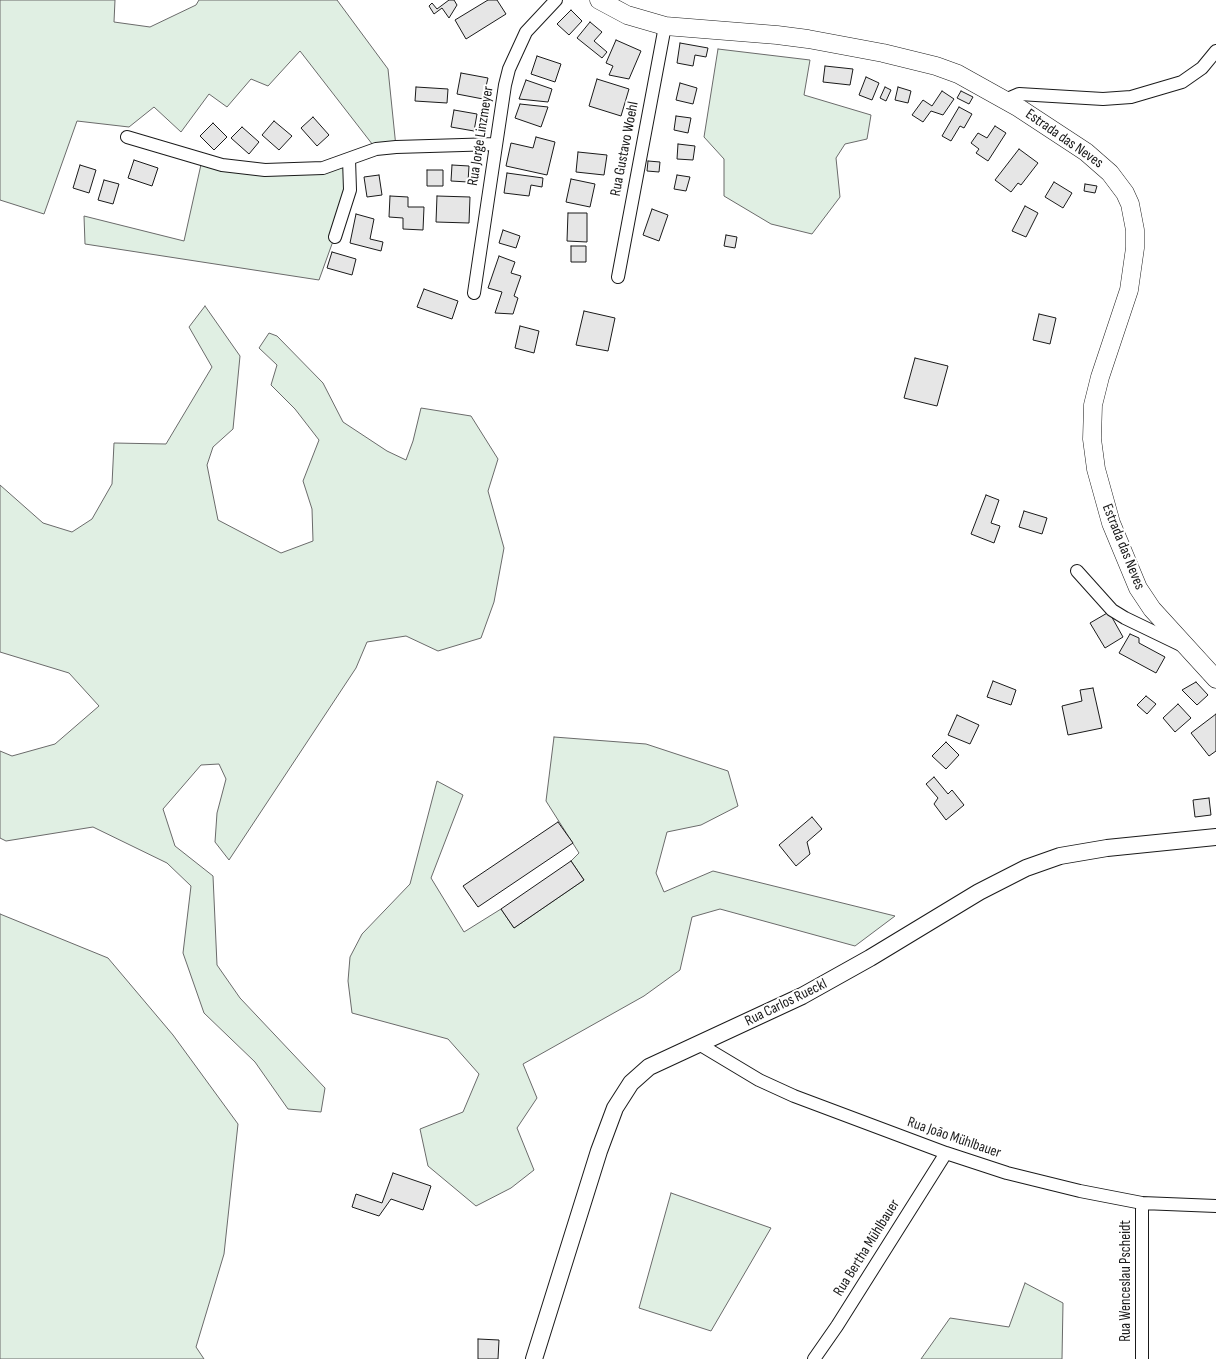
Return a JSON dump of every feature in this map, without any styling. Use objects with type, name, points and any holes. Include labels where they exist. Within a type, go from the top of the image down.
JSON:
[{"type":"main road","name":"Estrada das Neves","points":[[599,0],[626,15],[665,26],[777,35],[883,53],[943,69],[1005,100],[1061,135],[1099,162],[1119,184],[1130,204],[1135,230],[1135,248],[1132,277],[1096,391],[1092,419],[1093,453],[1111,523],[1138,588],[1152,609],[1216,679]]},
{"type":"street","name":"Rua Jorge Linzmeyer","points":[[474,293],[505,85],[516,50],[526,32],[556,0]]},
{"type":"street","name":"Rua Gustavo Woehl","points":[[618,277],[665,26]]},
{"type":"street","points":[[1005,100],[1019,94],[1103,99],[1131,97],[1182,82],[1202,68],[1216,51]]},
{"type":"street","points":[[127,137],[222,165],[256,169],[317,169],[370,151],[396,147],[496,144]]},
{"type":"street","points":[[336,237],[350,190],[349,159]]},
{"type":"street","points":[[1077,571],[1112,610],[1186,648]]},
{"type":"street","name":"Rua Carlos Rueckl","points":[[536,1357],[599,1151],[615,1108],[631,1083],[649,1067],[786,1004],[826,983],[979,892],[1026,868],[1060,856],[1090,850],[1216,837]]},
{"type":"street","name":"Rua João Mühlbauer","points":[[699,1044],[758,1080],[794,1096],[946,1153],[1007,1173],[1142,1203],[1216,1206]]},
{"type":"street","name":"Rua Bertha Mühlbauer","points":[[814,1359],[837,1326],[946,1153]]},
{"type":"street","name":"Rua Wenceslau Pscheidt","points":[[1142,1203],[1142,1359]]},
{"type":"green space","points":[[0,0],[115,0],[114,22],[150,27],[196,5],[199,0],[337,0],[388,69],[396,147],[376,149],[300,51],[268,86],[251,79],[227,107],[209,94],[181,132],[154,107],[129,127],[77,121],[44,214],[0,200]]},
{"type":"green space","points":[[718,49],[810,60],[804,95],[871,115],[867,139],[845,144],[836,158],[840,197],[812,234],[771,224],[724,196],[724,159],[704,137]]},
{"type":"green space","points":[[349,159],[337,230],[319,280],[85,244],[84,216],[184,241],[202,160],[266,170]]},
{"type":"green space","points":[[205,306],[240,356],[233,429],[213,447],[207,465],[218,520],[281,553],[313,541],[312,509],[303,481],[319,440],[295,409],[271,385],[277,365],[259,348],[269,333],[277,336],[323,383],[343,422],[387,451],[406,460],[421,408],[471,416],[498,459],[488,491],[504,548],[494,602],[481,638],[438,651],[406,636],[367,642],[356,668],[229,860],[215,842],[217,813],[226,779],[219,764],[201,765],[163,809],[175,846],[213,876],[217,965],[240,998],[325,1088],[321,1112],[288,1109],[255,1062],[204,1013],[183,953],[191,886],[167,863],[93,827],[6,841],[0,838],[0,751],[12,756],[55,744],[99,706],[69,673],[0,652],[0,485],[43,523],[72,532],[92,519],[112,484],[114,443],[166,444],[212,367],[189,327]]},
{"type":"green space","points":[[554,737],[646,744],[728,771],[738,806],[701,825],[667,832],[656,873],[664,892],[713,871],[895,916],[855,946],[720,909],[692,917],[680,970],[644,996],[523,1064],[537,1098],[517,1128],[534,1170],[511,1188],[476,1206],[428,1166],[420,1129],[463,1112],[479,1074],[448,1039],[352,1013],[348,981],[350,957],[362,934],[410,884],[437,781],[463,795],[431,878],[464,932],[501,909],[514,928],[584,880],[571,861],[579,853],[546,801]]},
{"type":"green space","points":[[0,914],[108,958],[173,1035],[238,1124],[224,1254],[196,1347],[204,1359],[0,1359]]},
{"type":"green space","points":[[671,1193],[771,1228],[711,1331],[639,1308]]},
{"type":"green space","points":[[1025,1283],[1063,1303],[1062,1359],[921,1359],[950,1318],[1009,1327]]},
{"type":"building","points":[[449,0],[454,0],[457,5],[449,18],[442,8],[434,14],[429,6],[432,3],[437,9]]},
{"type":"building","points":[[488,0],[497,0],[506,14],[466,39],[455,20]]},
{"type":"building","points":[[571,10],[582,21],[569,35],[557,24]]},
{"type":"building","points":[[590,22],[602,32],[594,41],[607,52],[602,58],[577,38]]},
{"type":"building","points":[[616,40],[641,51],[629,79],[609,75],[613,66],[606,63]]},
{"type":"building","points":[[680,43],[708,48],[706,57],[695,55],[693,66],[677,63]]},
{"type":"building","points":[[537,56],[561,64],[555,82],[531,74]]},
{"type":"building","points":[[825,66],[853,69],[850,85],[823,82]]},
{"type":"building","points":[[461,73],[488,78],[483,99],[457,94]]},
{"type":"building","points":[[866,77],[879,83],[872,100],[859,95]]},
{"type":"building","points":[[597,79],[629,89],[621,116],[589,106]]},
{"type":"building","points":[[526,80],[552,89],[548,102],[519,99]]},
{"type":"building","points":[[680,83],[697,88],[693,104],[676,100]]},
{"type":"building","points":[[416,87],[448,89],[447,103],[415,101]]},
{"type":"building","points":[[885,87],[891,90],[886,101],[880,98]]},
{"type":"building","points":[[898,87],[911,91],[908,103],[895,100]]},
{"type":"building","points":[[942,91],[954,99],[943,115],[931,111],[923,122],[912,115],[923,100],[932,106]]},
{"type":"building","points":[[961,91],[973,97],[969,104],[957,98]]},
{"type":"building","points":[[520,104],[548,107],[541,127],[515,118]]},
{"type":"building","points":[[959,107],[972,114],[964,128],[960,126],[951,141],[942,136]]},
{"type":"building","points":[[454,110],[477,114],[474,131],[451,127]]},
{"type":"building","points":[[676,116],[691,118],[688,133],[674,130]]},
{"type":"building","points":[[313,117],[329,135],[317,146],[301,128]]},
{"type":"building","points":[[274,121],[292,136],[279,150],[262,135]]},
{"type":"building","points":[[213,123],[227,137],[214,150],[200,136]]},
{"type":"building","points":[[995,126],[1006,133],[988,161],[976,153],[979,149],[971,143],[978,133],[987,138]]},
{"type":"building","points":[[242,127],[259,142],[249,154],[231,138]]},
{"type":"building","points":[[536,137],[555,142],[547,175],[506,166],[511,143],[533,148]]},
{"type":"building","points":[[678,144],[695,146],[693,160],[677,159]]},
{"type":"building","points":[[1019,149],[1038,163],[1021,185],[1018,183],[1011,192],[995,180]]},
{"type":"building","points":[[578,152],[607,155],[604,175],[576,172]]},
{"type":"building","points":[[134,160],[158,168],[152,186],[128,178]]},
{"type":"building","points":[[648,161],[660,162],[659,172],[647,171]]},
{"type":"building","points":[[80,165],[96,170],[89,193],[73,188]]},
{"type":"building","points":[[452,165],[469,166],[468,182],[451,181]]},
{"type":"building","points":[[427,170],[443,170],[443,186],[427,186]]},
{"type":"building","points":[[507,173],[543,178],[542,187],[531,185],[529,196],[504,193]]},
{"type":"building","points":[[379,175],[382,195],[367,197],[364,177]]},
{"type":"building","points":[[677,175],[690,177],[686,191],[674,189]]},
{"type":"building","points":[[571,179],[595,184],[590,207],[566,202]]},
{"type":"building","points":[[104,180],[119,184],[113,204],[98,200]]},
{"type":"building","points":[[1054,182],[1072,193],[1063,208],[1045,197]]},
{"type":"building","points":[[1085,184],[1097,186],[1095,193],[1084,191]]},
{"type":"building","points":[[390,196],[408,197],[408,207],[424,207],[423,230],[403,229],[403,218],[389,217]]},
{"type":"building","points":[[437,196],[470,197],[469,223],[436,222]]},
{"type":"building","points":[[1025,206],[1038,213],[1026,237],[1012,231]]},
{"type":"building","points":[[652,209],[668,215],[659,241],[643,235]]},
{"type":"building","points":[[568,213],[587,213],[587,242],[567,241]]},
{"type":"building","points":[[356,214],[374,219],[370,239],[383,242],[381,251],[350,243]]},
{"type":"building","points":[[503,230],[520,236],[516,248],[499,243]]},
{"type":"building","points":[[726,235],[737,237],[735,248],[724,246]]},
{"type":"building","points":[[571,246],[586,246],[586,262],[571,262]]},
{"type":"building","points":[[332,252],[356,259],[352,275],[327,268]]},
{"type":"building","points":[[499,256],[515,262],[511,273],[521,276],[514,296],[518,298],[513,314],[495,313],[502,292],[488,288]]},
{"type":"building","points":[[424,289],[458,301],[452,319],[417,307]]},
{"type":"building","points":[[584,311],[615,318],[608,351],[576,345]]},
{"type":"building","points":[[1039,314],[1056,318],[1050,344],[1033,340]]},
{"type":"building","points":[[520,326],[539,331],[534,353],[515,348]]},
{"type":"building","points":[[915,358],[948,366],[937,406],[904,398]]},
{"type":"building","points":[[986,495],[999,500],[991,523],[1000,526],[994,543],[971,534]]},
{"type":"building","points":[[1024,511],[1047,518],[1042,534],[1019,527]]},
{"type":"building","points":[[1109,612],[1123,637],[1105,648],[1090,623]]},
{"type":"building","points":[[1130,634],[1139,638],[1139,643],[1165,657],[1156,673],[1119,653]]},
{"type":"building","points":[[993,681],[1016,690],[1011,705],[987,697]]},
{"type":"building","points":[[1196,682],[1208,695],[1197,705],[1182,690]]},
{"type":"building","points":[[1093,688],[1102,728],[1068,735],[1062,706],[1082,701],[1080,690]]},
{"type":"building","points":[[1146,696],[1156,704],[1147,714],[1137,705]]},
{"type":"building","points":[[1178,704],[1191,718],[1175,732],[1163,718]]},
{"type":"building","points":[[1216,714],[1216,751],[1209,756],[1191,733]]},
{"type":"building","points":[[957,715],[979,725],[970,744],[948,735]]},
{"type":"building","points":[[946,742],[959,755],[946,769],[932,756]]},
{"type":"building","points":[[934,777],[948,794],[952,790],[964,805],[946,820],[934,804],[938,798],[926,784]]},
{"type":"building","points":[[1209,798],[1211,815],[1195,817],[1193,800]]},
{"type":"building","points":[[812,817],[822,829],[807,842],[810,854],[796,866],[779,845]]},
{"type":"building","points":[[558,822],[573,843],[478,907],[463,886]]},
{"type":"building","points":[[571,861],[584,880],[514,928],[501,909]]},
{"type":"building","points":[[393,1173],[431,1186],[423,1210],[391,1199],[379,1216],[352,1207],[356,1194],[382,1203]]},
{"type":"building","points":[[478,1339],[499,1340],[498,1359],[478,1359]]}]
